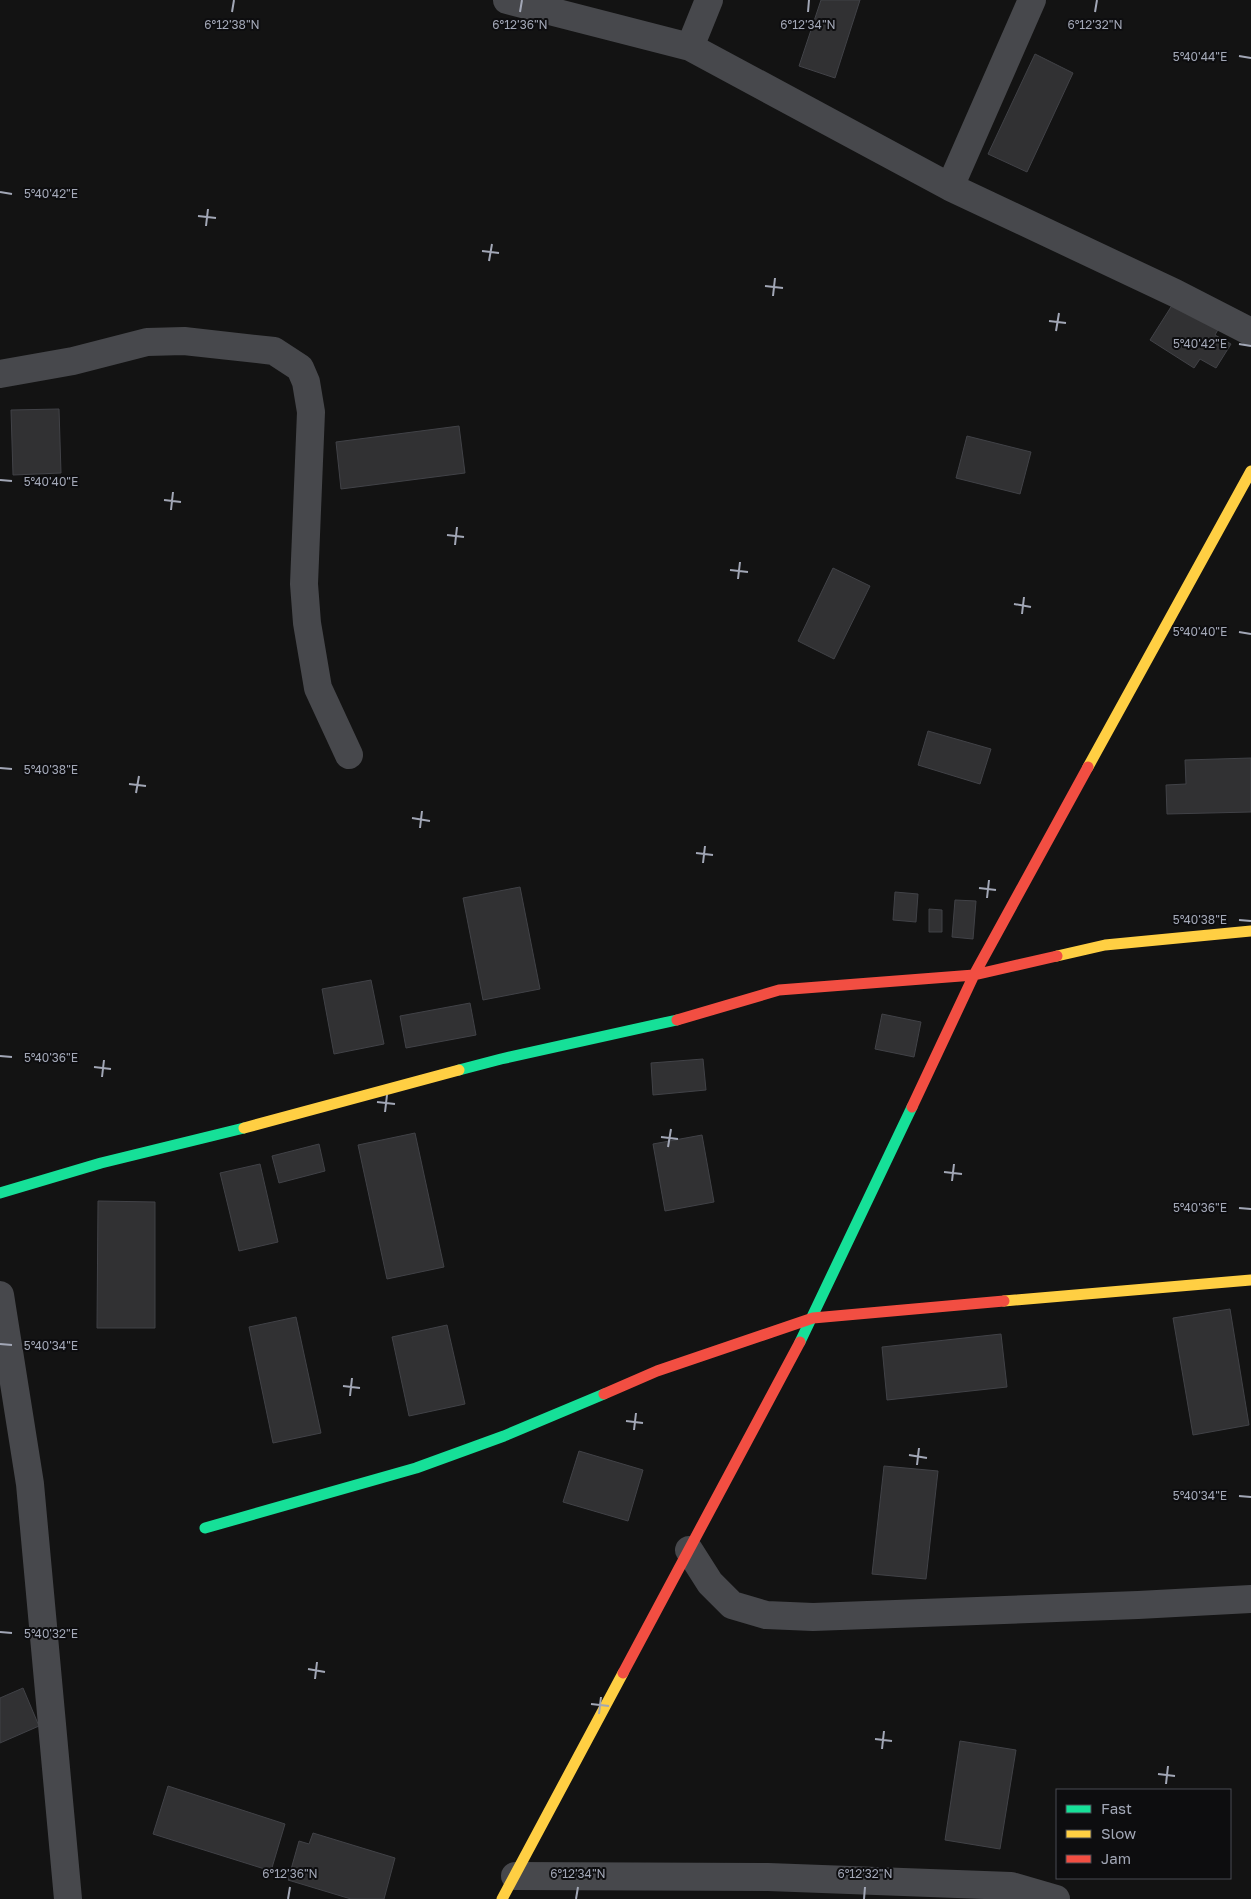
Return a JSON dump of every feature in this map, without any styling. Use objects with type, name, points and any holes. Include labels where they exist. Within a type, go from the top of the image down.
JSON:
[{"type":"street","points":[[507,0],[690,47],[950,186],[1175,293],[1251,332]]},
{"type":"street","points":[[690,47],[709,0]]},
{"type":"street","points":[[950,186],[1032,0]]},
{"type":"street","points":[[0,374],[73,361],[147,342],[184,341],[274,351],[300,368],[306,382],[312,412],[304,584],[307,623],[318,688],[349,755]]},
{"type":"street","points":[[509,1888],[813,1318],[974,975],[1251,471]]},
{"type":"street","points":[[0,1193],[101,1163],[291,1116],[501,1059],[676,1020],[779,990],[974,975],[1105,945],[1251,931]]},
{"type":"street","points":[[206,1528],[416,1468],[504,1436],[657,1371],[813,1318],[1251,1280]]},
{"type":"street","points":[[0,1295],[30,1484],[68,1899]]},
{"type":"street","points":[[689,1550],[710,1583],[732,1605],[766,1615],[823,1616],[1138,1605],[1251,1599]]},
{"type":"street","points":[[509,1888],[768,1876],[1011,1886],[1056,1899]]},
{"type":"building","points":[[821,0],[860,0],[835,78],[799,66]]},
{"type":"building","points":[[1035,54],[1073,73],[1027,172],[988,154]]},
{"type":"building","points":[[1176,299],[1220,326],[1215,335],[1231,344],[1216,368],[1200,359],[1194,368],[1150,340]]},
{"type":"building","points":[[59,409],[61,473],[13,475],[11,410]]},
{"type":"building","points":[[459,426],[465,473],[341,489],[336,442]]},
{"type":"building","points":[[967,436],[1031,452],[1020,494],[956,478]]},
{"type":"building","points":[[833,568],[870,586],[834,659],[798,641]]},
{"type":"building","points":[[928,731],[991,749],[980,784],[918,765]]},
{"type":"building","points":[[1251,758],[1251,812],[1167,814],[1166,785],[1186,784],[1185,760]]},
{"type":"building","points":[[520,887],[540,989],[483,1000],[463,898]]},
{"type":"building","points":[[895,892],[918,894],[916,922],[893,920]]},
{"type":"building","points":[[955,900],[976,901],[973,939],[952,937]]},
{"type":"building","points":[[929,909],[942,910],[942,932],[929,932]]},
{"type":"building","points":[[371,980],[384,1044],[334,1054],[322,989]]},
{"type":"building","points":[[470,1003],[476,1035],[406,1048],[400,1016]]},
{"type":"building","points":[[882,1014],[921,1022],[914,1057],[875,1049]]},
{"type":"building","points":[[703,1059],[706,1090],[653,1095],[651,1063]]},
{"type":"building","points":[[415,1133],[444,1267],[387,1279],[358,1145]]},
{"type":"building","points":[[702,1135],[714,1202],[665,1211],[653,1144]]},
{"type":"building","points":[[319,1144],[325,1171],[279,1183],[272,1156]]},
{"type":"building","points":[[260,1164],[278,1242],[239,1251],[220,1173]]},
{"type":"building","points":[[98,1201],[155,1202],[155,1328],[97,1328]]},
{"type":"building","points":[[1230,1309],[1249,1425],[1193,1435],[1173,1318]]},
{"type":"building","points":[[296,1317],[321,1433],[273,1443],[249,1327]]},
{"type":"building","points":[[447,1325],[465,1404],[409,1416],[392,1337]]},
{"type":"building","points":[[1001,1334],[1007,1387],[887,1400],[882,1347]]},
{"type":"building","points":[[579,1451],[643,1470],[628,1521],[563,1502]]},
{"type":"building","points":[[884,1466],[938,1471],[926,1579],[872,1574]]},
{"type":"building","points":[[23,1688],[39,1726],[0,1743],[0,1698]]},
{"type":"building","points":[[960,1741],[1016,1750],[1000,1849],[945,1840]]},
{"type":"building","points":[[168,1786],[285,1824],[271,1871],[153,1834]]},
{"type":"building","points":[[313,1833],[395,1858],[384,1899],[351,1899],[288,1880],[299,1841],[309,1844]]},
{"type":"traffic: fast","points":[[459,1070],[677,1020]]},
{"type":"traffic: fast","points":[[800,1342],[912,1107]]},
{"type":"traffic: fast","points":[[0,1193],[101,1163],[244,1128]]},
{"type":"traffic: fast","points":[[205,1528],[416,1468],[504,1436],[604,1394]]},
{"type":"traffic: slow","points":[[1088,767],[1251,471]]},
{"type":"traffic: slow","points":[[1057,956],[1105,945],[1251,931]]},
{"type":"traffic: slow","points":[[244,1128],[459,1070]]},
{"type":"traffic: slow","points":[[1004,1301],[1251,1280]]},
{"type":"traffic: slow","points":[[502,1899],[623,1673]]},
{"type":"traffic: jam","points":[[912,1107],[974,975],[1088,767]]},
{"type":"traffic: jam","points":[[677,1020],[779,990],[974,975],[1057,956]]},
{"type":"traffic: jam","points":[[604,1394],[657,1371],[813,1318],[1004,1301]]},
{"type":"traffic: jam","points":[[623,1673],[800,1342]]}]
